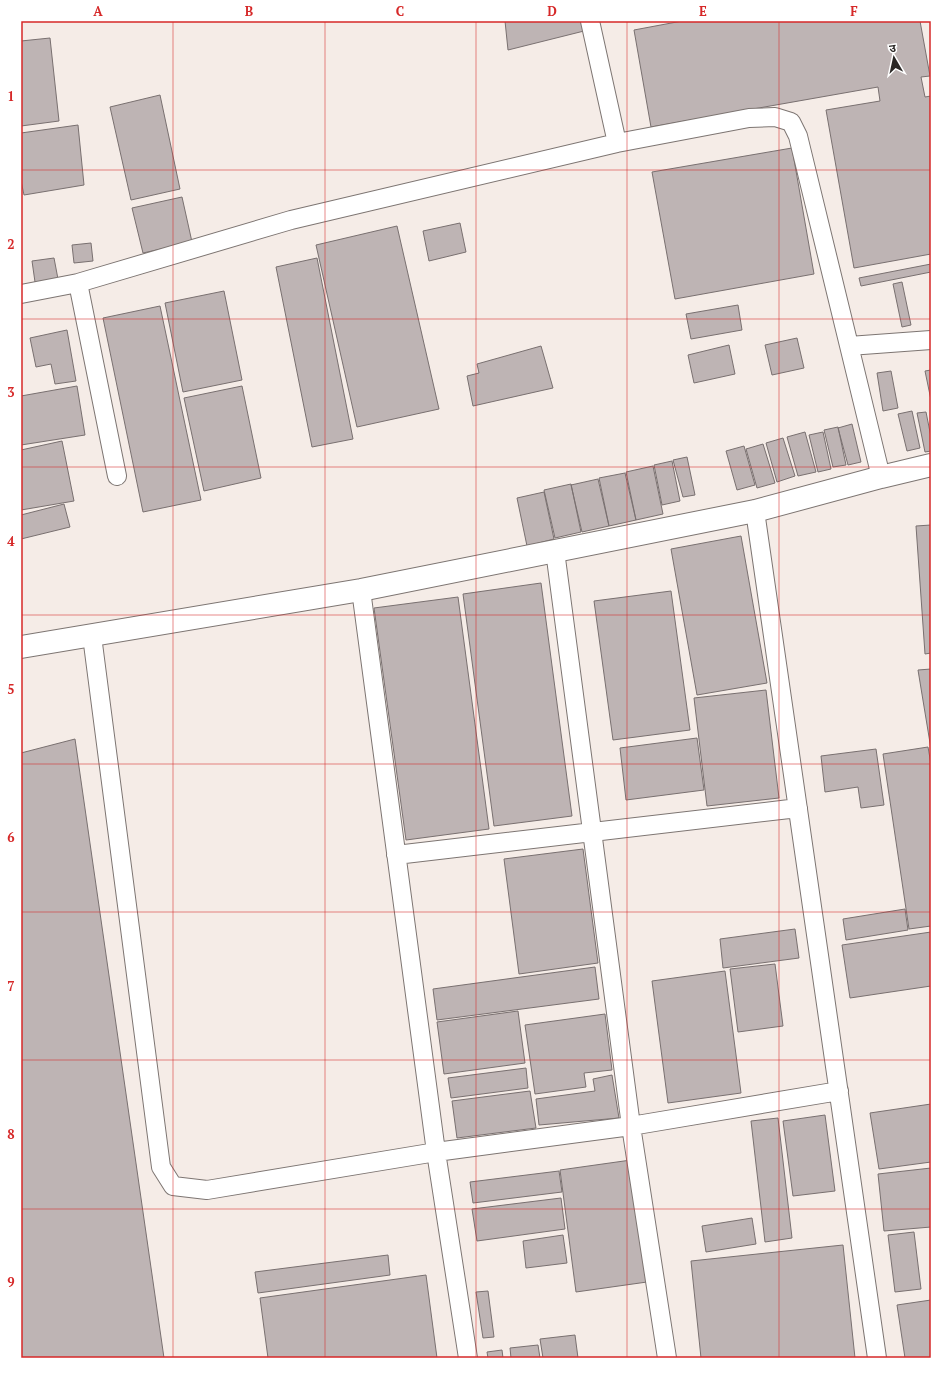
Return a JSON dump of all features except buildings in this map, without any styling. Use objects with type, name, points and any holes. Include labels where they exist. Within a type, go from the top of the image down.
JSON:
[{"type":"street","points":[[590,21],[617,143]]},
{"type":"street","points":[[21,294],[78,283],[291,220],[617,143],[749,118],[775,117],[791,122],[798,136],[881,477]]},
{"type":"street","points":[[78,283],[117,476]]},
{"type":"street","points":[[849,346],[931,340]]},
{"type":"street","points":[[21,647],[361,590],[755,511],[931,465]]},
{"type":"street","points":[[755,511],[877,1358]]},
{"type":"street","points":[[555,551],[631,1126],[667,1358]]},
{"type":"street","points":[[361,590],[436,1152],[468,1358]]},
{"type":"street","points":[[92,636],[161,1167],[173,1186],[207,1190],[436,1152],[631,1126],[839,1091]]},
{"type":"street","points":[[396,855],[798,808]]}]
